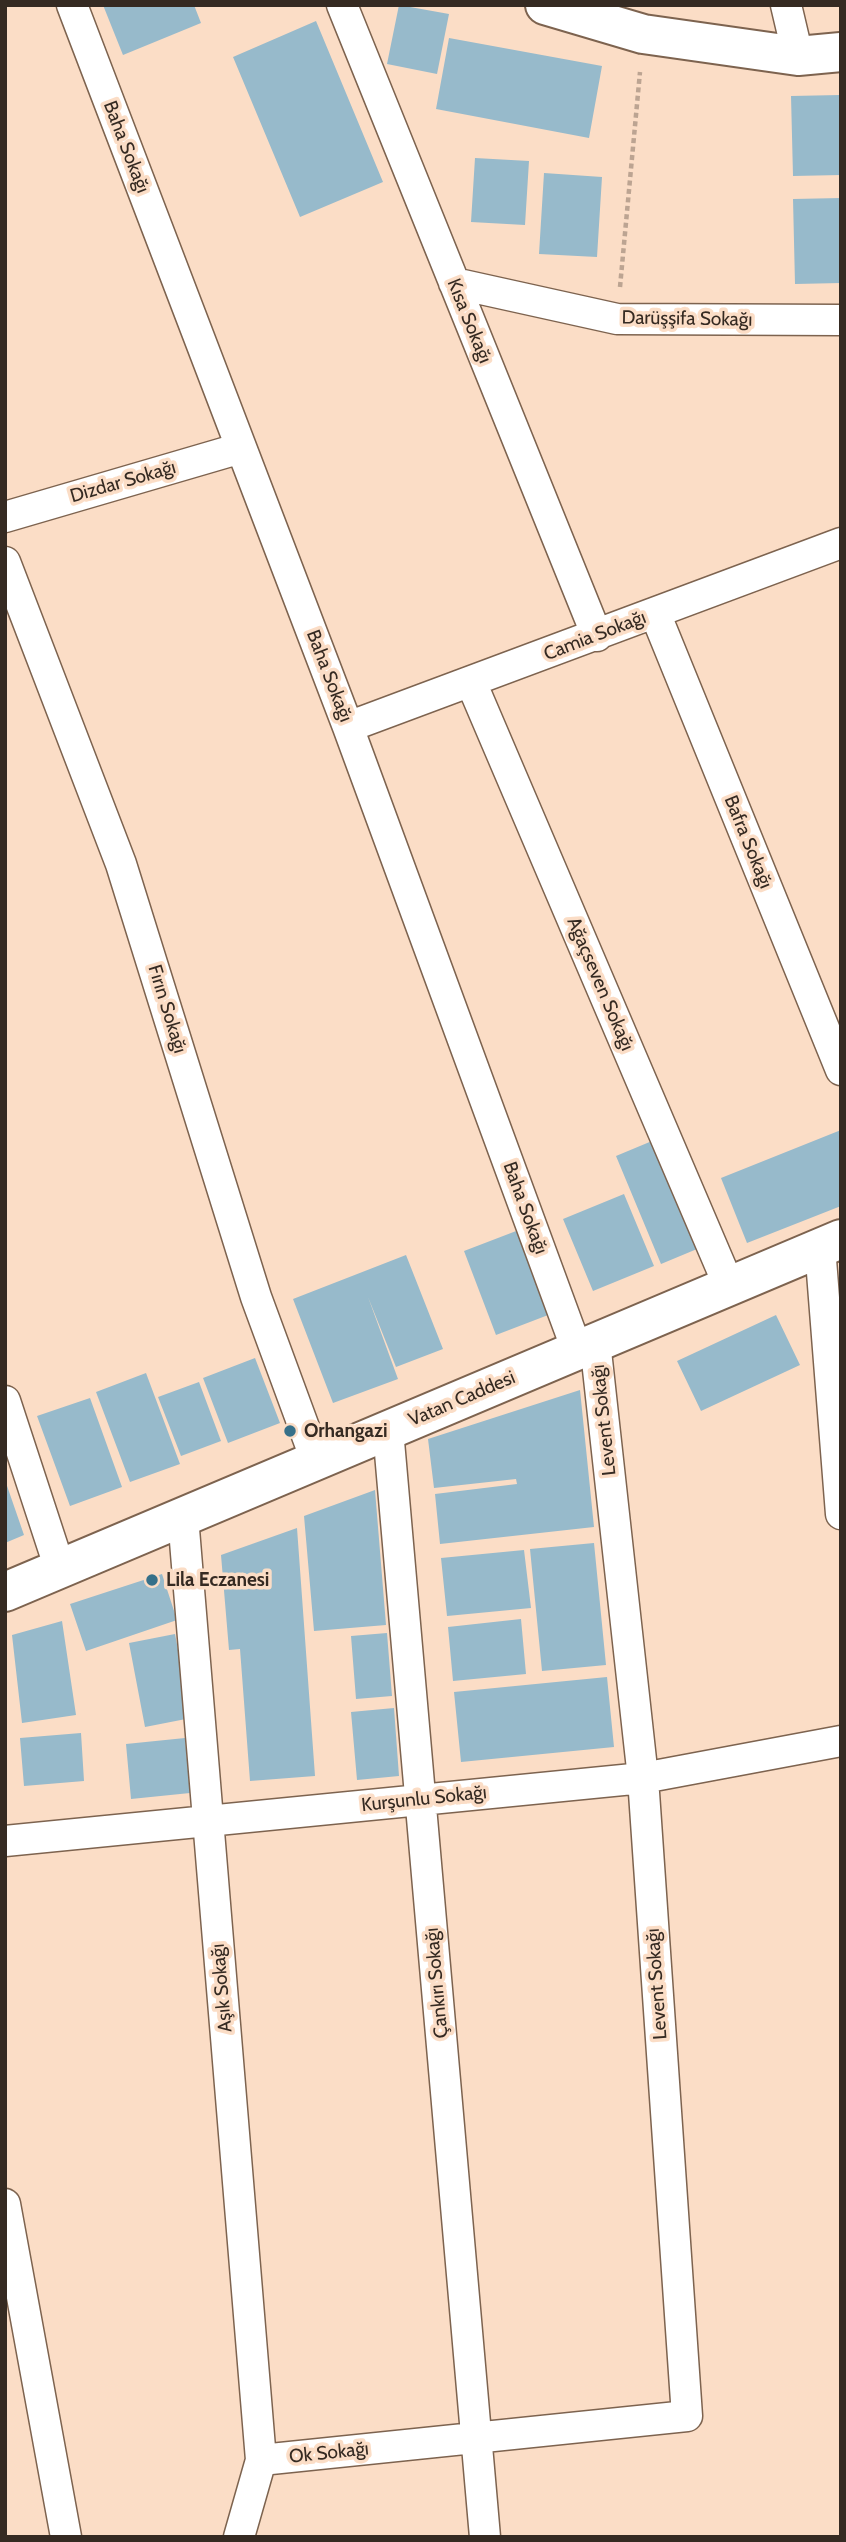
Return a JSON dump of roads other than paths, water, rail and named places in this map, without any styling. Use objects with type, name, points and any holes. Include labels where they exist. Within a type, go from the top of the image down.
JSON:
[{"type":"street","name":"Baha Sokağı","points":[[72,5],[586,1346]]},
{"type":"street","name":"Kısa Sokağı","points":[[342,5],[597,636]]},
{"type":"street","points":[[786,5],[798,56]]},
{"type":"street","points":[[558,7],[643,34],[798,56],[841,52]]},
{"type":"street","name":"Darüşşifa Sokağı","points":[[454,283],[617,319],[841,320]]},
{"type":"street","name":"Dizdar Sokağı","points":[[5,517],[241,448]]},
{"type":"street","name":"Camia Sokağı","points":[[348,727],[841,543]]},
{"type":"street","name":"Fırın Sokağı","points":[[5,562],[121,864],[256,1297],[316,1460]]},
{"type":"street","name":"Bafra Sokağı","points":[[655,613],[841,1070]]},
{"type":"street","name":"Ağaçseven Sokağı","points":[[471,682],[729,1286]]},
{"type":"street","points":[[831,1243],[841,1514]]},
{"type":"street","name":"Vatan Caddesi","points":[[5,1592],[831,1243]]},
{"type":"street","name":"Levent Sokağı","points":[[476,2438],[688,2416],[643,1778],[586,1346]]},
{"type":"street","points":[[5,1401],[60,1569]]},
{"type":"street","name":"Çankırı Sokağı","points":[[388,1430],[485,2537]]},
{"type":"street","name":"Aşık Sokağı","points":[[183,1517],[261,2460]]},
{"type":"street","name":"Kurşunlu Sokağı","points":[[5,1841],[643,1778],[841,1741]]},
{"type":"street","points":[[5,2204],[16,2324],[66,2537]]},
{"type":"street","name":"Ok Sokağı","points":[[239,2537],[261,2460],[476,2438]]},
{"type":"place","name":"Orhangazi","points":[[290,1431]]},
{"type":"place","name":"Lila Eczanesi","points":[[152,1580]]}]
